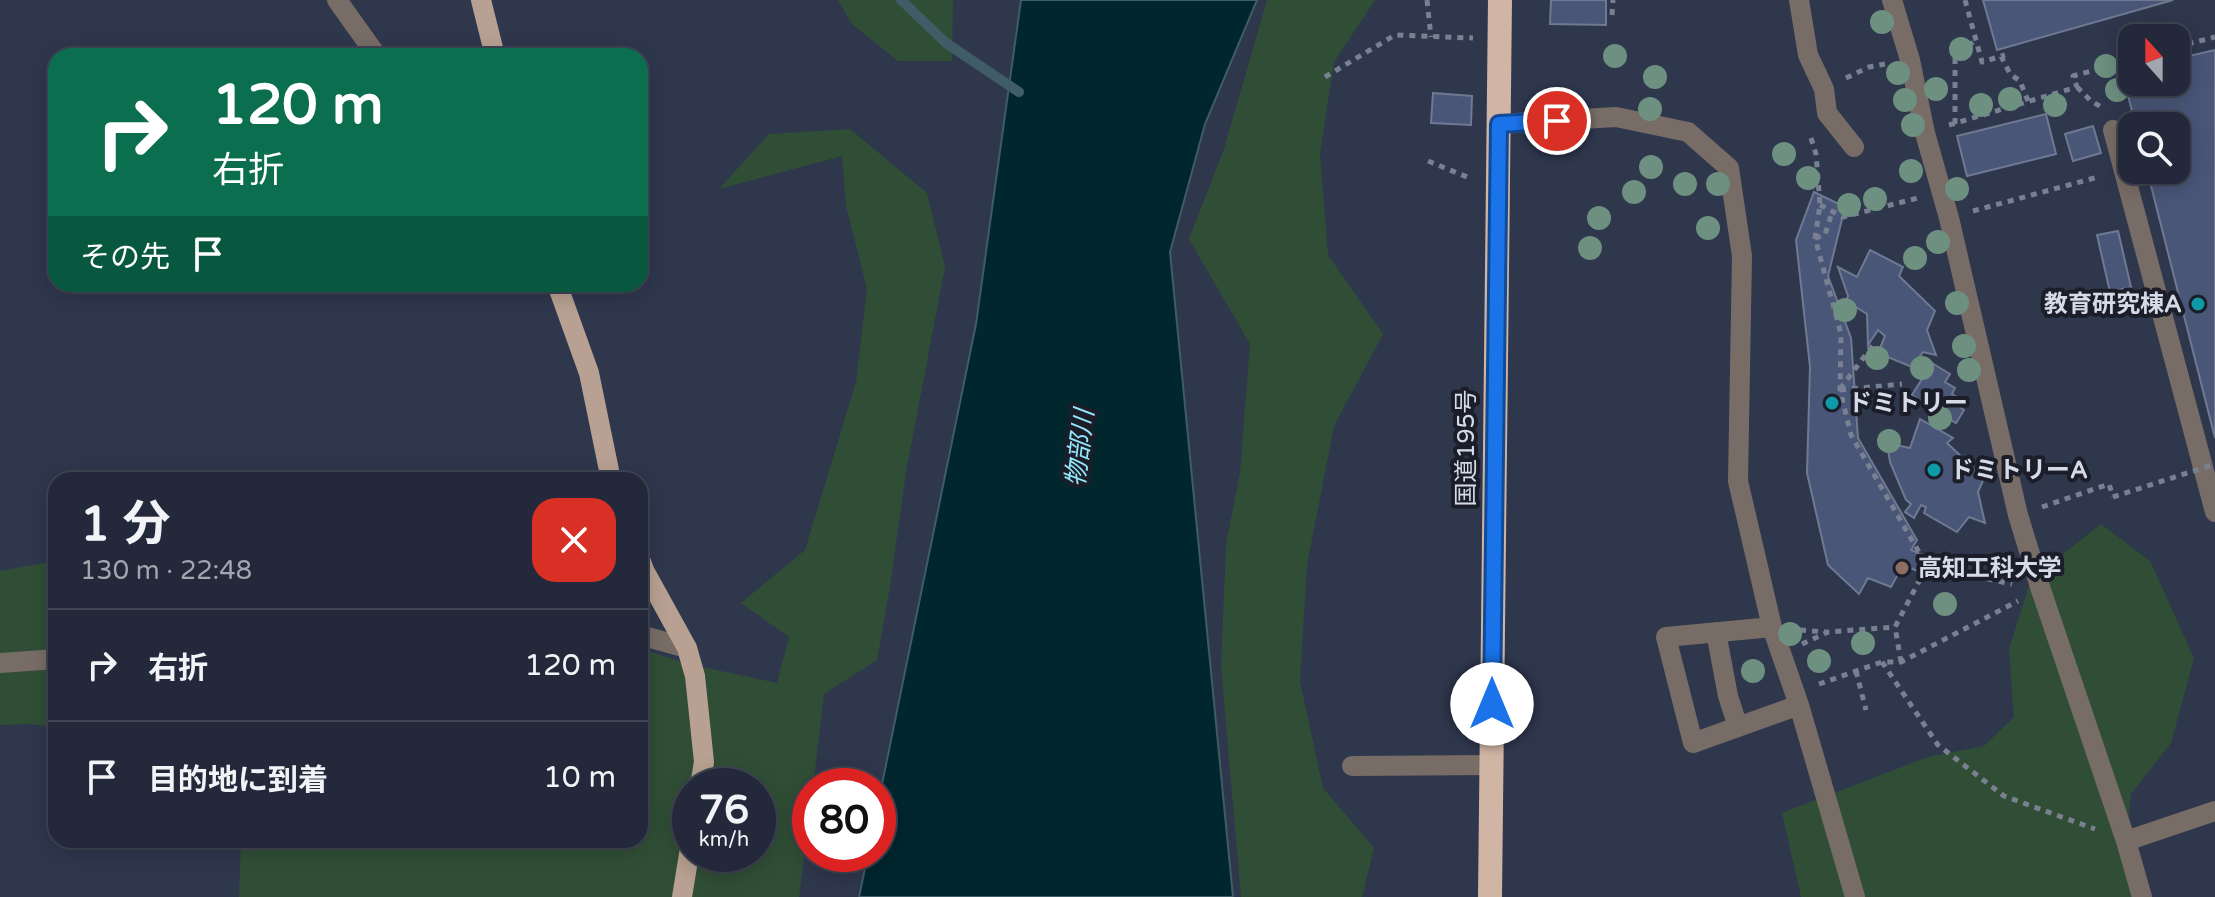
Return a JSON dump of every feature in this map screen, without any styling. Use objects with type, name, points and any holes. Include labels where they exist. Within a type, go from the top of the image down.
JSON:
[{"type":"highway","name":"国道195号","points":[[1490,897],[1500,0]]},
{"type":"main road","points":[[481,0],[493,48]]},
{"type":"main road","points":[[560,292],[589,373],[609,472]]},
{"type":"main road","points":[[648,577],[687,648],[695,676],[703,768]]},
{"type":"main road","points":[[682,897],[686,872]]},
{"type":"street","points":[[337,0],[371,48]]},
{"type":"street","points":[[1799,0],[1808,55],[1824,89],[1827,113],[1854,147]]},
{"type":"street","points":[[1892,0],[1949,218],[2018,515],[2142,897]]},
{"type":"street","points":[[1499,124],[1616,117],[1688,132],[1729,168],[1742,256],[1738,481],[1772,627],[1799,705],[1855,897]]},
{"type":"street","points":[[2113,130],[2118,148]]},
{"type":"street","points":[[2128,184],[2215,512]]},
{"type":"street","points":[[1772,627],[1666,637],[1693,743],[1799,705]]},
{"type":"street","points":[[1716,632],[1728,696],[1738,727]]},
{"type":"street","points":[[648,637],[687,648]]},
{"type":"street","points":[[0,663],[48,660]]},
{"type":"street","points":[[1352,766],[1492,765]]},
{"type":"street","points":[[2126,841],[2215,811]]},
{"type":"path","points":[[1427,0],[1431,37]]},
{"type":"path","points":[[1612,15],[1613,0]]},
{"type":"path","points":[[1965,0],[1982,62],[2003,55],[2010,74],[2020,81],[2028,101]]},
{"type":"path","points":[[1325,77],[1395,35],[1500,38]]},
{"type":"path","points":[[1955,124],[1955,58],[1975,37]]},
{"type":"path","points":[[2190,43],[2215,37]]},
{"type":"path","points":[[1824,89],[1869,67],[1910,60]]},
{"type":"path","points":[[1925,133],[2077,87],[2073,76],[2118,64]]},
{"type":"path","points":[[1808,128],[1816,154],[1820,205],[1815,238],[1841,334],[1840,390],[1851,435],[1927,566],[2041,590]]},
{"type":"path","points":[[1428,161],[1496,189]]},
{"type":"path","points":[[1949,218],[2118,172]]},
{"type":"path","points":[[1820,205],[1843,217],[1941,192]]},
{"type":"path","points":[[1815,238],[1825,235],[1832,212]]},
{"type":"path","points":[[1840,390],[1873,345]]},
{"type":"path","points":[[1840,390],[1902,384]]},
{"type":"path","points":[[2018,515],[2109,484],[2113,497],[2215,464]]},
{"type":"path","points":[[1901,662],[1895,627],[1927,566]]},
{"type":"path","points":[[1799,705],[1815,685],[1882,662],[1901,662],[2041,590]]},
{"type":"path","points":[[1780,654],[1828,632],[1895,627]]},
{"type":"path","points":[[1882,662],[1938,745],[2004,796],[2126,841]]},
{"type":"path","points":[[1856,671],[1866,710]]},
{"type":"shaded area","points":[[838,0],[953,0],[952,61],[898,61],[852,24]]},
{"type":"shaded area","points":[[1267,0],[1375,0],[1334,62],[1320,154],[1328,255],[1383,334],[1334,426],[1307,565],[1300,682],[1323,788],[1374,848],[1362,897],[1241,897],[1221,667],[1226,544],[1240,473],[1250,344],[1189,239],[1224,149]]},
{"type":"shaded area","points":[[850,129],[927,193],[945,267],[906,472],[877,660],[824,694],[815,768],[792,768],[792,872],[802,872],[799,897],[239,897],[241,848],[648,848],[648,651],[684,663],[777,683],[789,637],[741,603],[805,550],[856,382],[867,289],[846,206],[842,156],[719,189],[769,134]]},
{"type":"shaded area","points":[[2101,524],[2150,561],[2194,658],[2171,743],[2131,794],[2124,866],[2142,897],[1801,897],[1782,813],[1928,757],[1984,746],[2014,717],[2009,649],[2031,579]]},
{"type":"shaded area","points":[[48,562],[48,726],[0,725],[0,571]]},
{"type":"water","name":"物部川","points":[[1021,0],[1257,0],[1205,124],[1170,252],[1233,897],[859,897],[864,872],[896,872],[896,768],[885,768],[976,324]]},
{"type":"building","points":[[1551,0],[1606,0],[1606,25],[1550,24]]},
{"type":"building","points":[[1983,0],[2173,0],[1997,50]]},
{"type":"building","name":"教育研究棟A","points":[[2215,50],[2215,438],[2151,184],[2190,184],[2190,112],[2132,112],[2128,96],[2190,96],[2190,56]]},
{"type":"building","points":[[1433,93],[1472,96],[1471,125],[1431,123]]},
{"type":"building","points":[[2046,114],[2056,154],[1967,176],[1957,136]]},
{"type":"building","points":[[2093,126],[2101,153],[2073,161],[2065,134]]},
{"type":"building","name":"ドミトリー","points":[[1814,192],[1845,207],[1828,276],[1851,338],[1858,438],[1917,540],[1911,550],[1943,564],[1939,580],[1903,565],[1891,587],[1868,578],[1859,594],[1828,565],[1807,473],[1810,367],[1796,240]]},
{"type":"building","points":[[2118,231],[2131,287],[2110,292],[2097,235]]},
{"type":"building","points":[[1870,250],[1903,267],[1899,276],[1935,311],[1927,330],[1936,355],[1923,352],[1912,367],[1878,353],[1885,336],[1878,330],[1868,345],[1867,314],[1846,301],[1848,296],[1838,267],[1857,277]]},
{"type":"building","points":[[1932,363],[1950,374],[1945,382],[1955,388],[1952,394],[1960,399],[1957,405],[1964,410],[1956,423],[1912,395]]},
{"type":"building","name":"ドミトリーA","points":[[1920,419],[1953,438],[1947,443],[1984,478],[1978,492],[1985,523],[1969,517],[1957,532],[1924,513],[1926,507],[1921,505],[1914,518],[1905,512],[1911,504],[1906,500],[1890,462],[1887,443],[1910,448]]},
{"type":"waterway","points":[[901,0],[946,43],[1019,92]]},
{"type":"place","name":"教育研究棟A","points":[[2198,304]]},
{"type":"place","name":"ドミトリー","points":[[1832,403]]},
{"type":"place","name":"ドミトリーA","points":[[1934,470]]},
{"type":"place","name":"高知工科大学","points":[[1902,568]]},
{"type":"route","points":[[1492,704],[1499,124],[1557,121]]}]
